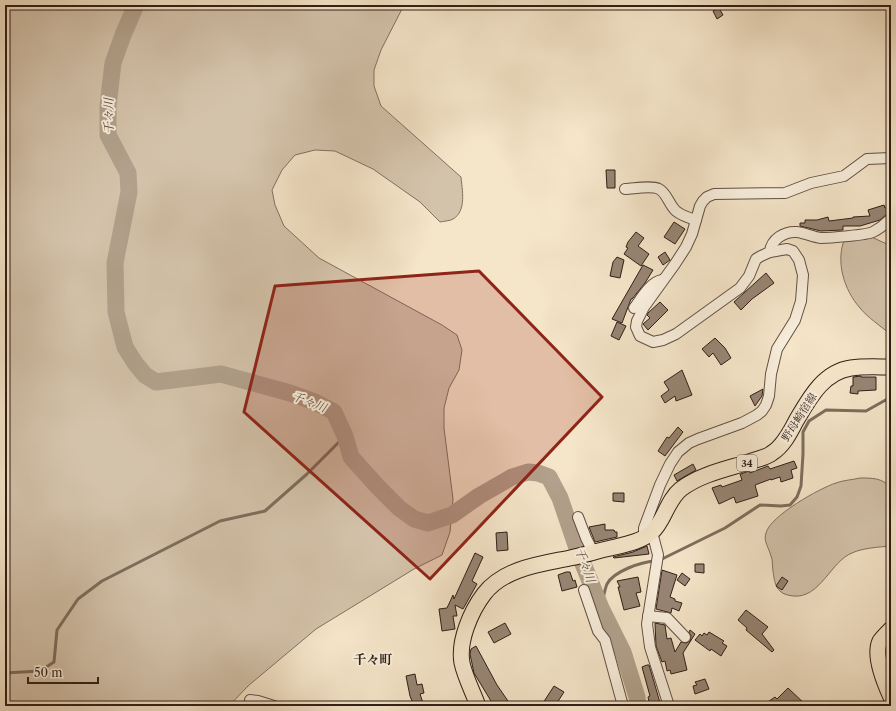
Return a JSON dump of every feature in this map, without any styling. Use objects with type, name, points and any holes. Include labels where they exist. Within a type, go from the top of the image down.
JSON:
[{"type":"main road","name":"野母崎宿線","points":[[648,535],[680,490],[704,477],[766,456],[776,451],[819,386],[836,372],[853,367],[891,367]]},
{"type":"main road","points":[[478,706],[462,663],[461,650],[466,629],[478,603],[485,593],[492,586],[513,573],[536,564],[573,557],[637,541],[648,535]]},
{"type":"main road","points":[[891,629],[880,642],[878,652],[885,685],[891,697]]},
{"type":"street","points":[[669,706],[650,647],[647,624],[657,560],[644,528],[660,485],[678,452],[689,443],[742,423],[757,415],[766,405],[777,349],[797,316],[802,301],[802,270],[797,256],[787,249],[770,252],[756,259],[748,276],[740,288],[676,334],[663,340],[653,342],[640,336],[636,327],[637,321],[644,307],[686,247],[700,206],[703,200],[707,197],[714,194],[785,193],[811,183],[844,176],[867,159],[891,158]]},
{"type":"street","points":[[625,189],[645,187],[658,188],[676,210],[683,215],[696,220]]},
{"type":"street","points":[[770,252],[772,243],[777,238],[790,233],[797,232],[821,238],[859,234],[872,232],[888,221]]},
{"type":"street","points":[[634,308],[650,287],[657,281],[664,280]]},
{"type":"street","points":[[578,517],[593,552]]},
{"type":"street","points":[[584,590],[598,631],[605,640],[623,706]]},
{"type":"street","points":[[648,616],[667,618],[685,637]]},
{"type":"street","points":[[250,700],[258,700],[274,706]]},
{"type":"highlighted area","points":[[479,271],[602,397],[430,579],[244,412],[275,286]]},
{"type":"shaded area","points":[[5,5],[404,5],[381,50],[374,70],[374,86],[381,106],[461,177],[463,200],[460,211],[453,219],[440,222],[420,202],[373,169],[335,151],[315,150],[295,155],[282,170],[272,190],[275,205],[284,226],[319,258],[442,325],[457,335],[462,350],[459,370],[449,388],[444,408],[444,428],[453,499],[450,532],[442,555],[414,569],[316,629],[248,686],[229,706],[5,706]]},
{"type":"shaded area","points":[[863,233],[891,246],[891,335],[863,312],[854,301],[843,275],[841,256],[845,238]]},
{"type":"shaded area","points":[[860,478],[877,479],[891,487],[891,546],[856,551],[845,557],[811,592],[793,596],[787,595],[780,591],[776,585],[772,558],[765,536],[770,526],[786,511],[819,491],[839,482]]},
{"type":"building","points":[[719,8],[723,15],[717,19],[713,11]]},
{"type":"building","points":[[606,170],[615,170],[615,188],[607,188]]},
{"type":"building","points":[[884,205],[885,208],[891,206],[891,214],[886,215],[880,220],[860,226],[843,226],[843,230],[821,231],[800,226],[800,223],[805,223],[805,220],[817,220],[828,217],[829,221],[870,216],[868,210]]},
{"type":"building","points":[[674,222],[685,229],[675,244],[664,237]]},
{"type":"building","points":[[636,232],[644,238],[638,246],[649,254],[641,266],[624,254],[628,248],[626,247],[628,242]]},
{"type":"building","points":[[665,252],[670,260],[663,265],[658,257]]},
{"type":"building","points":[[617,257],[624,260],[620,278],[610,276],[613,262]]},
{"type":"building","points":[[643,265],[653,270],[645,283],[631,299],[622,323],[612,319]]},
{"type":"building","points":[[766,273],[774,283],[752,299],[741,310],[734,302]]},
{"type":"building","points":[[660,302],[668,310],[648,330],[643,324],[650,318],[647,315],[648,313]]},
{"type":"building","points":[[617,322],[626,326],[619,340],[611,336]]},
{"type":"building","points":[[715,338],[725,348],[731,358],[721,365],[713,353],[709,357],[702,349]]},
{"type":"building","points":[[682,370],[692,395],[676,401],[675,396],[665,403],[661,396],[669,390],[664,382]]},
{"type":"building","points":[[853,377],[876,377],[876,390],[858,391],[858,394],[850,393],[851,386],[853,386]]},
{"type":"building","points":[[763,389],[762,396],[755,406],[750,396]]},
{"type":"building","points":[[678,427],[683,432],[665,456],[658,451],[667,437],[669,438]]},
{"type":"building","points":[[794,461],[797,468],[791,470],[793,478],[781,482],[780,477],[771,479],[755,485],[758,496],[736,503],[734,497],[719,504],[712,488],[721,485],[722,487],[742,480],[740,474],[749,471],[750,473],[768,466],[770,469]]},
{"type":"building","points":[[693,464],[696,470],[677,481],[674,475]]},
{"type":"building","points":[[613,493],[624,493],[624,502],[613,501]]},
{"type":"building","points":[[605,524],[605,530],[614,530],[617,532],[617,537],[595,542],[589,527]]},
{"type":"building","points":[[507,532],[508,550],[497,551],[496,533]]},
{"type":"building","points":[[647,546],[649,554],[613,557],[633,552]]},
{"type":"building","points":[[475,553],[483,557],[472,581],[477,584],[463,609],[455,605],[457,616],[453,616],[455,629],[442,631],[439,609],[447,608],[453,595],[454,599]]},
{"type":"building","points":[[695,564],[704,564],[704,573],[695,572]]},
{"type":"building","points":[[662,570],[677,575],[670,597],[675,599],[675,601],[682,603],[679,611],[672,608],[671,613],[656,609]]},
{"type":"building","points":[[570,572],[577,587],[562,591],[558,575]]},
{"type":"building","points":[[682,573],[690,579],[685,586],[677,580]]},
{"type":"building","points":[[638,577],[641,592],[636,593],[640,606],[624,610],[618,587],[620,587],[617,581]]},
{"type":"building","points":[[782,577],[788,581],[782,590],[776,586]]},
{"type":"building","points":[[746,610],[768,627],[762,634],[774,650],[772,652],[746,630],[747,628],[738,620]]},
{"type":"building","points":[[505,623],[511,634],[494,643],[488,632]]},
{"type":"building","points":[[655,623],[665,625],[667,639],[671,638],[675,652],[681,642],[686,643],[690,641],[690,630],[695,634],[683,653],[687,670],[671,674],[670,670],[667,671],[665,661],[662,662],[656,646]]},
{"type":"building","points":[[709,632],[724,641],[722,643],[727,646],[721,656],[711,649],[710,651],[695,640],[700,634],[702,636],[704,633],[707,635]]},
{"type":"building","points":[[476,646],[497,685],[508,701],[500,706],[494,706],[474,673],[470,654],[471,649]]},
{"type":"building","points":[[649,665],[661,706],[650,706],[648,697],[650,696],[642,667]]},
{"type":"building","points":[[415,674],[417,685],[422,684],[424,693],[420,694],[424,706],[414,706],[410,696],[406,676]]},
{"type":"building","points":[[705,679],[709,689],[695,694],[693,686],[697,685],[695,682]]},
{"type":"building","points":[[554,686],[564,692],[555,706],[541,706]]},
{"type":"building","points":[[788,688],[807,706],[762,706],[775,697],[777,699]]},
{"type":"waterway","name":"千々川","points":[[136,5],[113,63],[108,106],[108,135],[128,173],[129,192],[115,263],[116,312],[125,347],[135,363],[145,375],[156,382],[221,374],[290,393],[315,402],[334,412],[345,436],[351,457],[399,508],[414,519],[428,523],[452,515],[479,496],[512,477],[528,472],[538,473],[549,477],[560,498],[579,554],[601,608],[623,652],[637,697],[638,706]]},
{"type":"waterway","points":[[660,560],[725,528],[760,505],[790,505],[797,497],[801,486],[803,432],[809,421],[826,410],[866,411],[891,397]]},
{"type":"waterway","points":[[5,673],[40,671],[54,662],[57,630],[78,599],[102,581],[220,521],[265,511],[307,474],[345,436]]},
{"type":"waterway","points":[[601,608],[606,587],[610,579],[628,568],[655,561]]},
{"type":"district","name":"千々町","points":[[373,659]]}]
